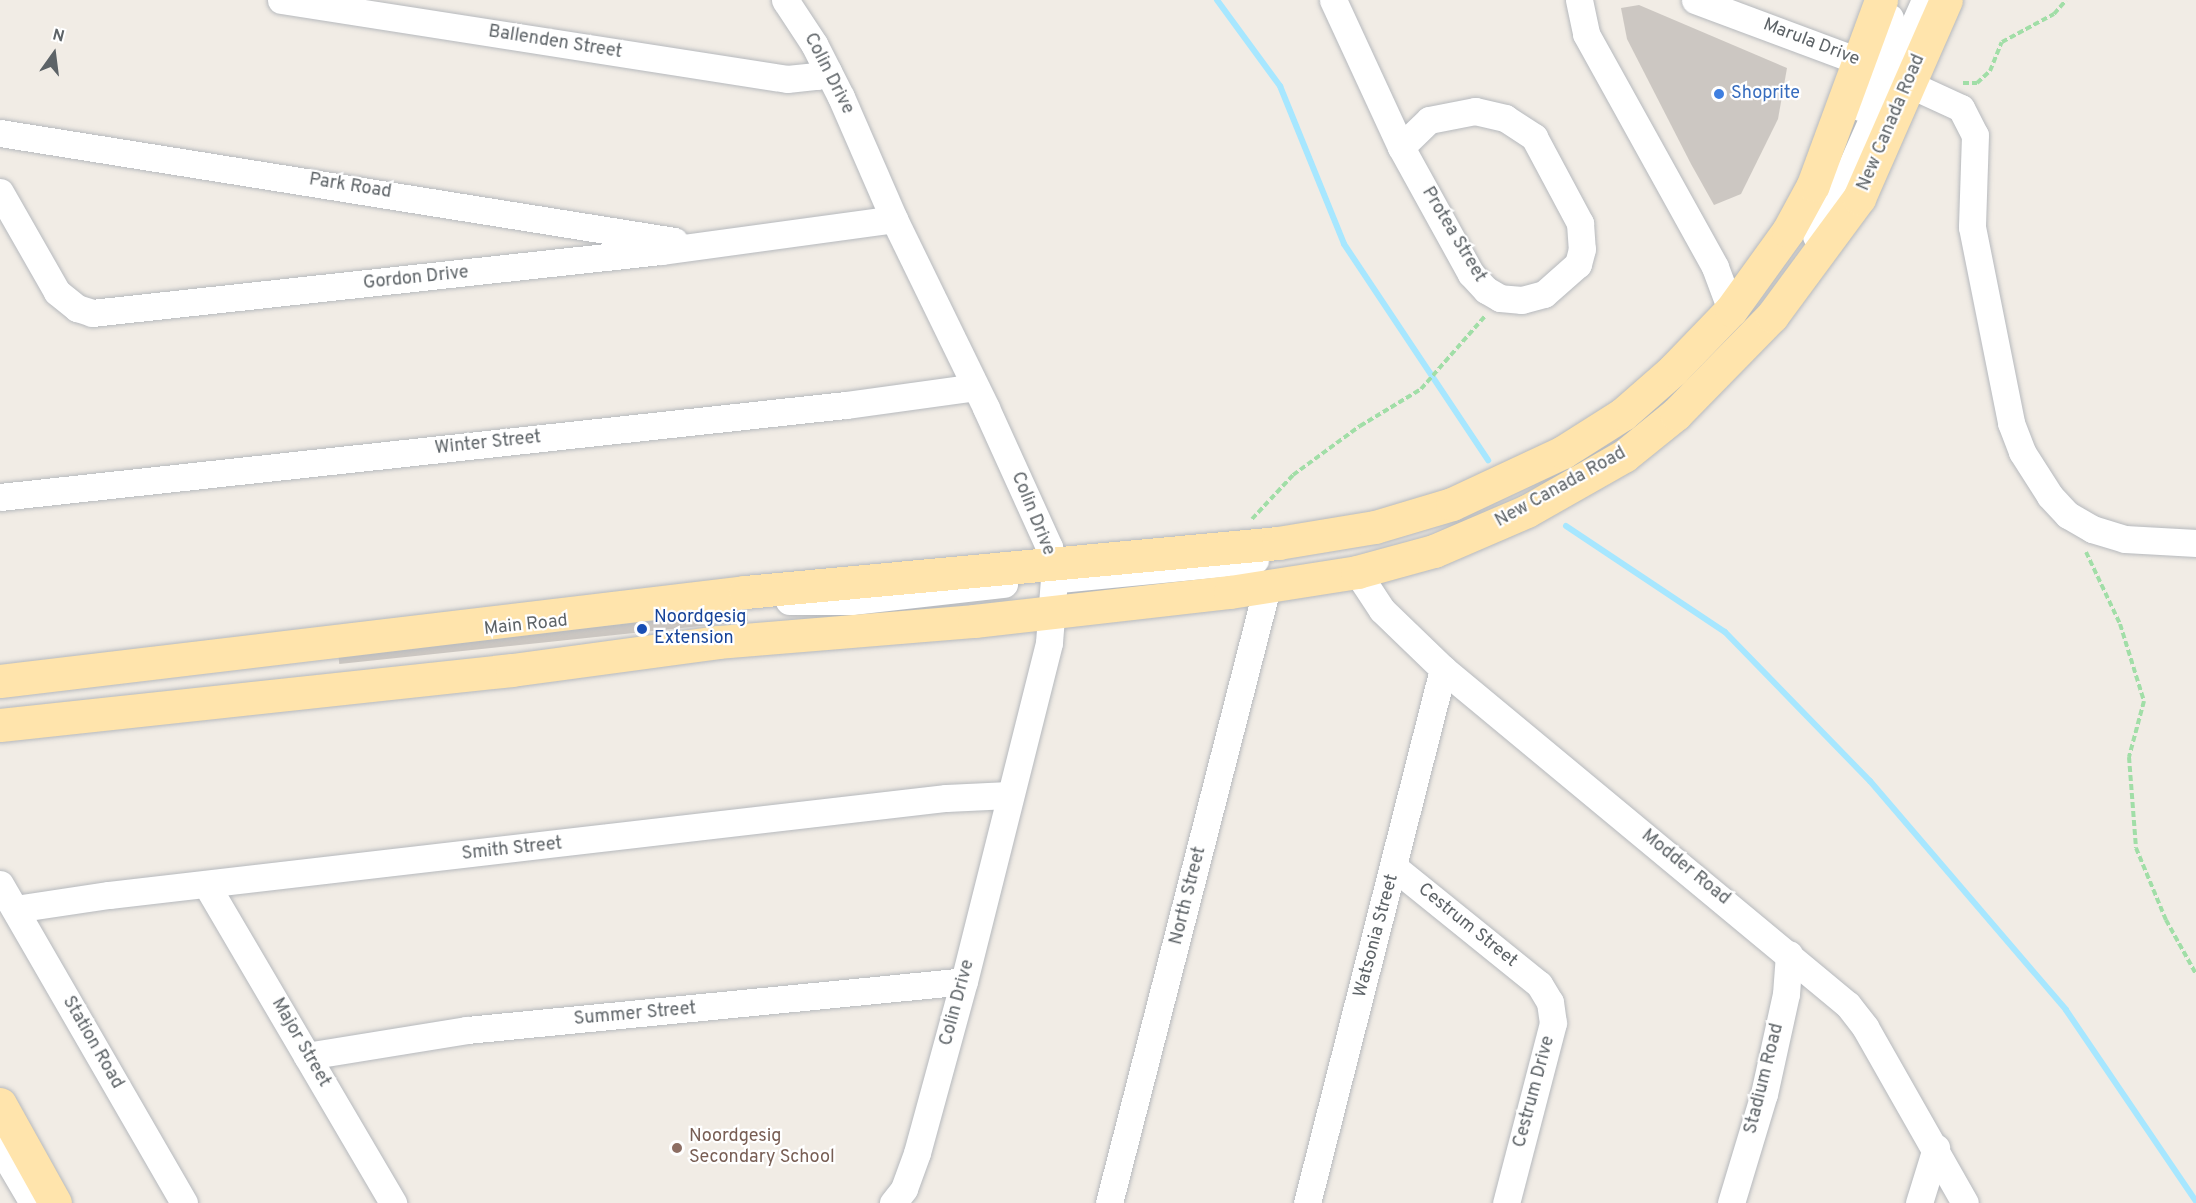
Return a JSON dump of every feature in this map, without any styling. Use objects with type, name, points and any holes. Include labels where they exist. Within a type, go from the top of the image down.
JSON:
[{"type":"main road","name":"New Canada Road","points":[[1052,589],[1267,587],[1357,573],[1434,551],[1527,511],[1597,473],[1677,414],[1792,293],[1859,198],[1884,72],[1881,0]]},
{"type":"main road","name":"New Canada Road","points":[[1052,589],[1225,548],[1376,526],[1423,514],[1504,482],[1563,452],[1645,396],[1731,310],[1783,240],[1884,72],[1946,0]]},
{"type":"main road","name":"Main Road","points":[[0,681],[745,592],[1052,589]]},
{"type":"main road","points":[[0,725],[512,670],[717,642],[1052,589]]},
{"type":"main road","points":[[0,1104],[55,1203]]},
{"type":"street","name":"Ballenden Street","points":[[281,0],[787,79],[817,76],[828,71]]},
{"type":"street","name":"Colin Drive","points":[[785,0],[828,71],[894,219],[975,387],[1048,547],[1052,589],[1045,662],[1009,795],[964,981],[917,1153],[904,1189],[893,1203]]},
{"type":"street","name":"Protea Street","points":[[1333,0],[1401,147],[1471,274],[1500,298],[1522,300],[1544,294],[1571,274],[1582,249],[1580,223],[1534,137],[1505,118],[1462,111],[1428,120],[1401,147]]},
{"type":"street","points":[[1579,0],[1586,34],[1714,267],[1731,310]]},
{"type":"street","name":"New Canada Road","points":[[1884,72],[1896,0]]},
{"type":"street","name":"New Canada Road","points":[[1052,589],[1357,543],[1448,516],[1588,452],[1670,389],[1727,331],[1780,268],[1826,192],[1884,72],[1924,0]]},
{"type":"street","name":"Marula Drive","points":[[1707,2],[1884,72],[1961,108],[1975,135],[1972,227],[2011,423],[2022,452],[2040,483],[2067,514],[2092,529],[2125,539],[2196,543]]},
{"type":"street","name":"Park Road","points":[[0,133],[699,245]]},
{"type":"street","name":"Gordon Drive","points":[[0,192],[57,292],[77,308],[92,313],[699,245],[894,219]]},
{"type":"street","name":"Winter Street","points":[[0,496],[846,405],[975,387]]},
{"type":"street","name":"Modder Road","points":[[1357,573],[1383,609],[1443,669],[1835,992],[1865,1027],[1936,1148],[1965,1203]]},
{"type":"street","name":"North Street","points":[[1109,1203],[1267,587]]},
{"type":"street","name":"Main Road","points":[[0,690],[331,648],[733,603],[852,601],[1052,589]]},
{"type":"street","name":"Main Road","points":[[0,715],[509,660],[1052,589]]},
{"type":"street","name":"Watsonia Street","points":[[1307,1203],[1395,868],[1443,669]]},
{"type":"street","name":"Smith Street","points":[[15,909],[206,884],[946,798],[1009,795]]},
{"type":"street","name":"Cestrum Street","points":[[1395,868],[1539,984]]},
{"type":"street","name":"Station Road","points":[[0,884],[184,1203]]},
{"type":"street","name":"Major Street","points":[[206,884],[393,1203]]},
{"type":"street","name":"Stadium Road","points":[[1731,1203],[1764,1094],[1786,994],[1789,954]]},
{"type":"street","name":"Summer Street","points":[[308,1056],[467,1030],[964,981]]},
{"type":"street","name":"Cestrum Drive","points":[[1506,1203],[1553,1023],[1550,1002],[1539,984]]},
{"type":"street","points":[[0,1147],[33,1203]]},
{"type":"street","points":[[1919,1203],[1936,1148]]},
{"type":"path","points":[[1954,83],[1977,83],[1989,71],[2002,42],[2054,14],[2066,0]]},
{"type":"path","points":[[1225,548],[1293,475],[1360,426],[1421,389],[1443,367],[1500,298]]},
{"type":"path","points":[[2067,514],[2070,527],[2095,564],[2120,624],[2144,701],[2128,757],[2136,848],[2166,920],[2196,974]]},
{"type":"building","name":"Shoprite","points":[[1639,5],[1787,68],[1778,119],[1741,194],[1714,205],[1691,164],[1627,39],[1621,8]]},
{"type":"building","points":[[747,611],[748,621],[339,664],[338,654]]},
{"type":"waterway","points":[[1217,0],[1280,86],[1344,244],[1488,460]]},
{"type":"waterway","points":[[1566,526],[1725,632],[1870,781],[2066,1010],[2196,1201]]},
{"type":"place","name":"Shoprite","points":[[1719,94]]},
{"type":"place","name":"Noordgesig Extension","points":[[642,629]]},
{"type":"place","name":"Noordgesig Secondary School","points":[[677,1148]]}]
